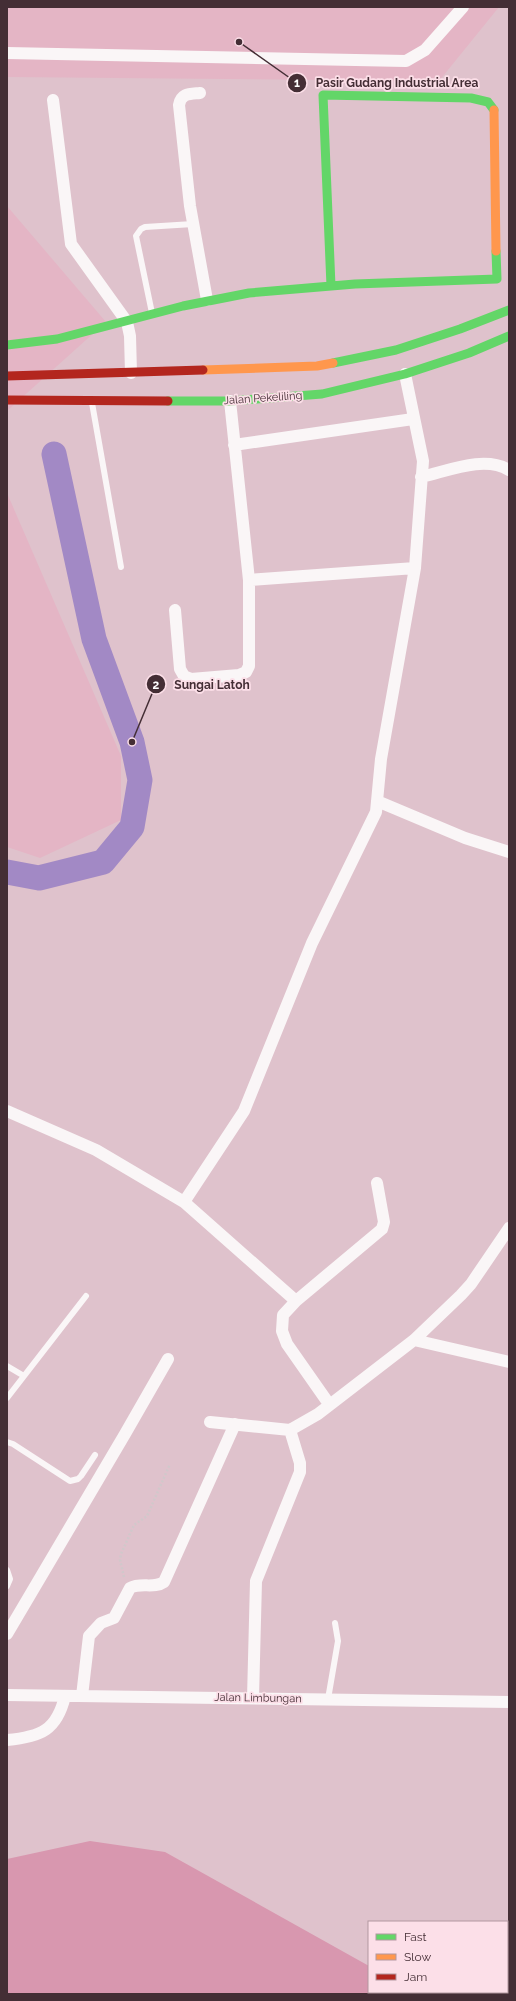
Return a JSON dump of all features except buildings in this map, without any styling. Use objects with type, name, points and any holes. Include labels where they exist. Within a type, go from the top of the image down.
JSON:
[{"type":"street","points":[[7,53],[406,61],[425,50],[463,7]]},
{"type":"street","points":[[200,93],[185,95],[182,97],[179,105],[194,224],[207,300]]},
{"type":"street","points":[[7,344],[58,338],[127,322],[207,300],[294,288],[331,286],[473,278],[497,279],[494,110],[491,104],[485,100],[471,98],[323,95],[331,286]]},
{"type":"street","points":[[53,100],[70,244],[127,322],[130,336],[131,373]]},
{"type":"street","points":[[7,376],[317,366],[396,350],[460,329],[509,310]]},
{"type":"street","name":"Jalan Pekeliling","points":[[7,400],[230,401],[322,394],[405,374],[468,353],[509,336]]},
{"type":"street","points":[[184,1202],[244,1111],[312,943],[376,812],[381,759],[414,568],[421,477],[422,461],[405,374]]},
{"type":"street","points":[[175,610],[180,669],[184,676],[191,679],[242,674],[248,669],[249,580],[230,401]]},
{"type":"street","points":[[234,444],[413,419]]},
{"type":"street","points":[[421,477],[487,463],[501,465],[509,470]]},
{"type":"street","points":[[249,580],[414,568]]},
{"type":"street","points":[[377,800],[464,838],[509,852]]},
{"type":"street","points":[[7,1111],[96,1150],[184,1202],[296,1301]]},
{"type":"street","points":[[329,1404],[287,1344],[283,1334],[283,1315],[296,1301],[382,1229],[384,1222],[377,1183]]},
{"type":"street","points":[[210,1422],[290,1430],[318,1414],[329,1404],[414,1340],[471,1284],[509,1228]]},
{"type":"street","points":[[414,1340],[509,1362]]},
{"type":"street","points":[[7,1634],[168,1359]]},
{"type":"street","points":[[82,1696],[89,1636],[101,1623],[114,1618],[128,1591],[134,1586],[157,1585],[164,1582],[236,1424]]},
{"type":"street","points":[[253,1698],[256,1581],[300,1472],[300,1463],[290,1430]]},
{"type":"street","name":"Jalan Limbungan","points":[[7,1695],[509,1702]]},
{"type":"street","points":[[7,1740],[35,1735],[48,1729],[61,1713],[65,1696]]},
{"type":"lane","points":[[152,315],[136,240],[138,232],[145,227],[194,224]]},
{"type":"lane","points":[[92,400],[121,567]]},
{"type":"lane","points":[[7,1398],[86,1296]]},
{"type":"lane","points":[[7,1366],[24,1376]]},
{"type":"lane","points":[[7,1442],[13,1444],[70,1481],[78,1479],[81,1476],[95,1455]]},
{"type":"lane","points":[[7,1570],[10,1579],[7,1586]]},
{"type":"lane","points":[[328,1699],[338,1641],[335,1623]]},
{"type":"path","points":[[128,1591],[120,1556],[134,1525],[147,1516],[170,1464]]},
{"type":"shaded area","points":[[7,7],[499,7],[439,81],[7,77]]},
{"type":"shaded area","points":[[7,206],[106,322],[7,411]]},
{"type":"shaded area","points":[[7,493],[121,756],[121,820],[40,858],[7,847]]},
{"type":"shaded area","points":[[90,1841],[165,1852],[368,1965],[368,1993],[419,1994],[7,1994],[7,1859]]},
{"type":"waterway","points":[[7,872],[39,878],[103,862],[132,827],[140,780],[132,742],[94,639],[54,454]]},
{"type":"traffic: fast","points":[[331,286],[323,95],[471,98],[488,102],[494,110]]},
{"type":"traffic: fast","points":[[7,345],[57,339],[183,306],[249,293],[355,284],[497,279],[496,251]]},
{"type":"traffic: fast","points":[[333,363],[396,350],[460,329],[509,310]]},
{"type":"traffic: fast","points":[[168,401],[230,401],[322,394],[405,374],[469,353],[509,336]]},
{"type":"traffic: slow","points":[[494,110],[496,251]]},
{"type":"traffic: slow","points":[[203,370],[317,366],[333,363]]},
{"type":"traffic: jam","points":[[7,376],[203,370]]},
{"type":"traffic: jam","points":[[7,400],[168,401]]},
{"type":"place","name":"Pasir Gudang Industrial Area","points":[[239,42]]},
{"type":"place","name":"Sungai Latoh","points":[[132,742]]}]
